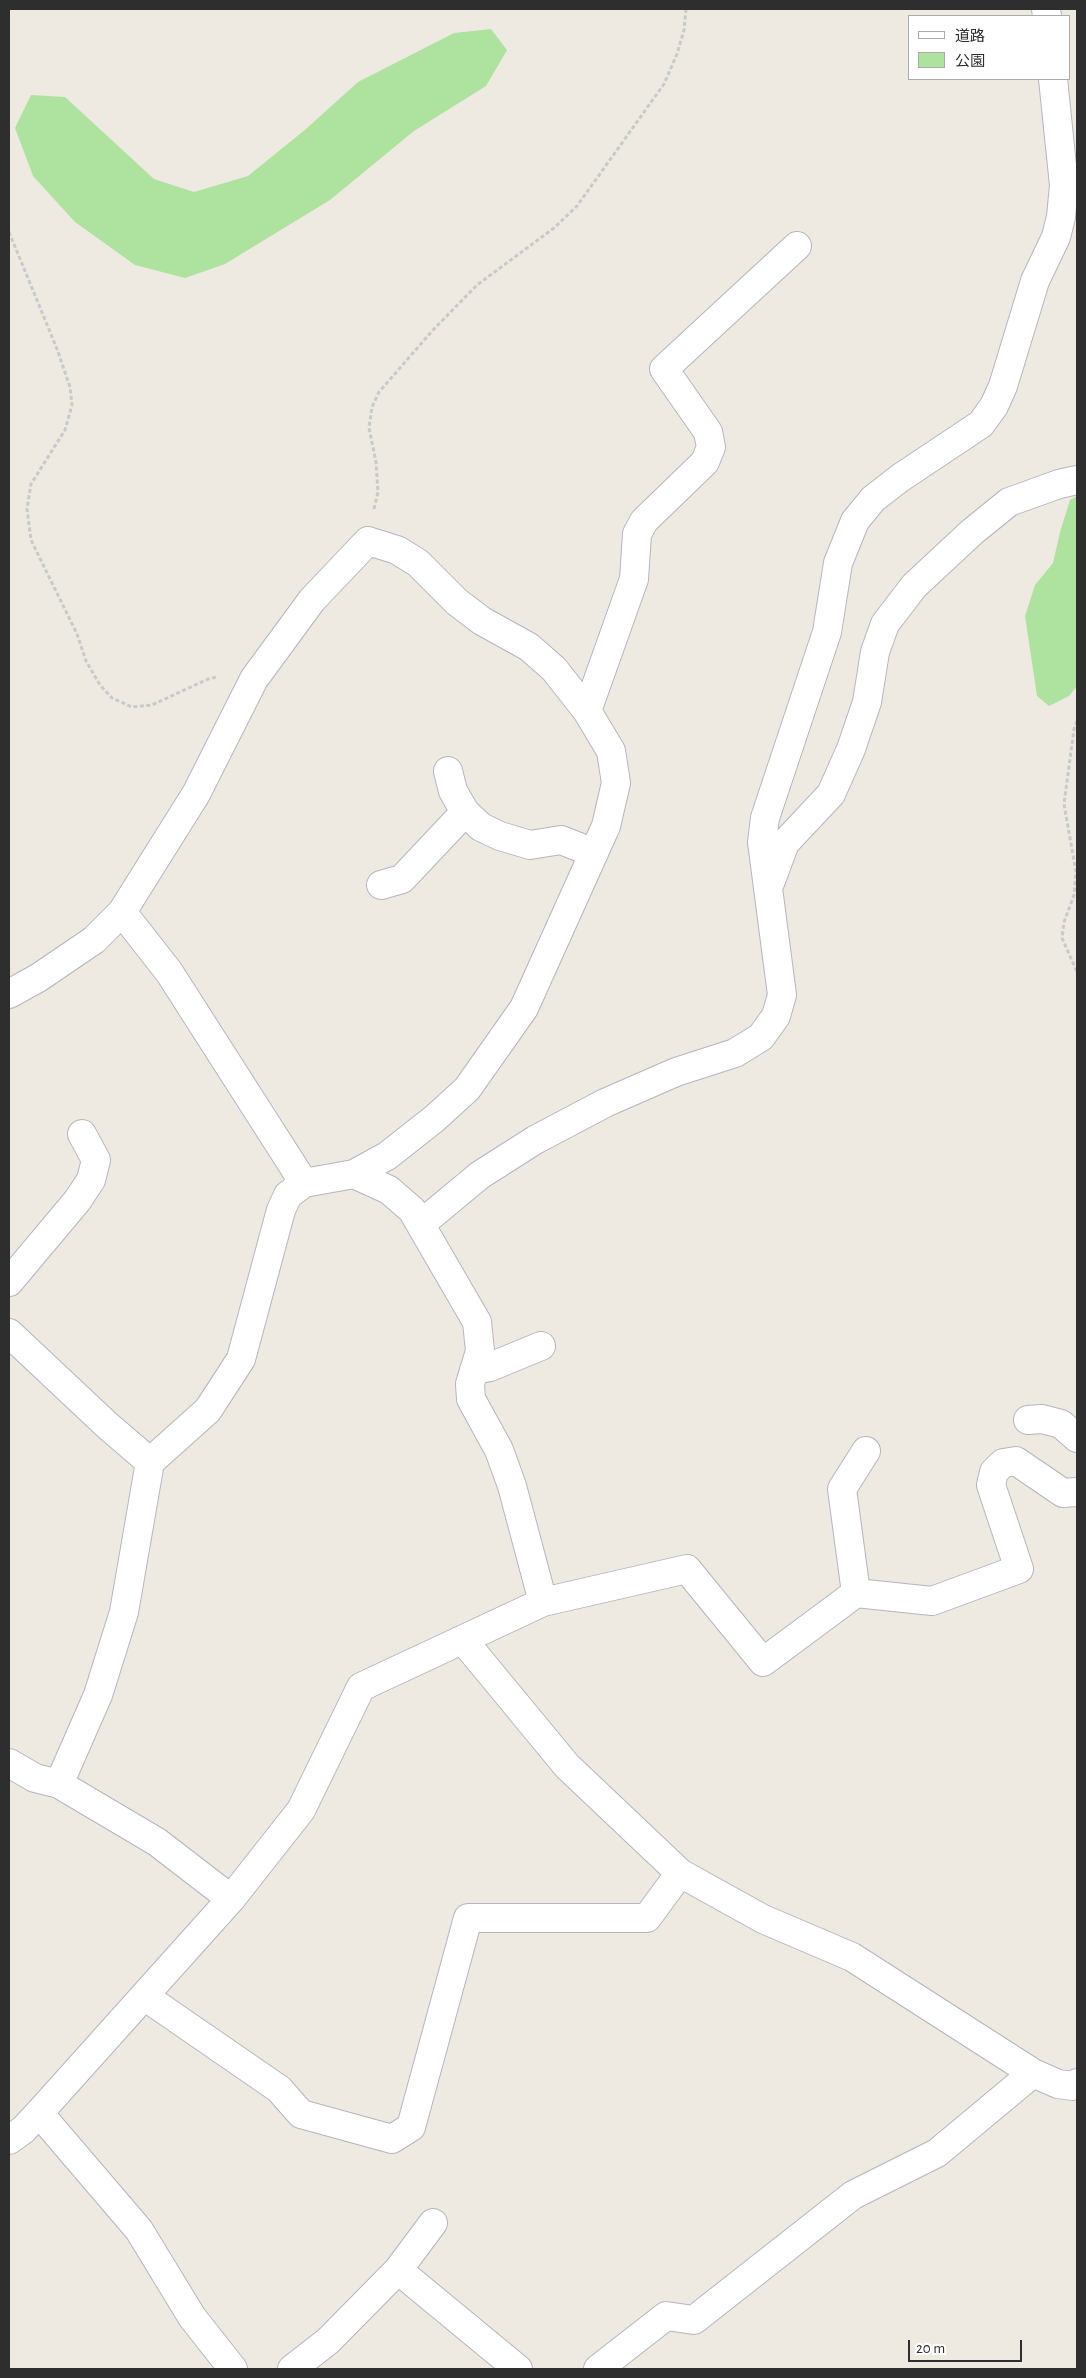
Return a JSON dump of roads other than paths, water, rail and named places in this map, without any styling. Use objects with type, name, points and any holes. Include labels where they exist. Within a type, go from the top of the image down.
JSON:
[{"type":"street","points":[[420,1224],[480,1175],[535,1140],[605,1103],[676,1072],[735,1053],[761,1037],[776,1016],[782,995],[762,842],[765,818],[827,632],[838,563],[854,521],[873,499],[900,478],[981,424],[994,406],[1003,386],[1035,281],[1056,237],[1064,185],[1053,80]]},
{"type":"street","points":[[587,711],[634,578],[637,534],[644,521],[705,462],[710,448],[708,432],[664,368],[797,246]]},
{"type":"street","points":[[769,887],[786,843],[831,794],[851,749],[867,702],[875,652],[886,624],[914,586],[972,532],[1009,502],[1059,484],[1077,480]]},
{"type":"street","points":[[9,994],[38,978],[94,940],[122,912],[196,794],[254,679],[312,600],[368,541],[397,550],[418,564],[458,602],[482,621],[528,647],[554,669],[587,711],[610,752],[616,783],[606,826],[524,1008],[468,1089],[387,1156],[354,1174],[304,1183],[288,1195],[280,1210],[241,1359],[208,1410],[150,1462],[124,1612],[98,1695],[60,1784]]},
{"type":"street","points":[[448,771],[453,791],[465,812],[481,827],[500,836],[530,844],[561,840],[594,853]]},
{"type":"street","points":[[381,884],[402,879],[465,812]]},
{"type":"street","points":[[122,912],[169,972],[304,1183]]},
{"type":"street","points":[[9,1282],[77,1201],[91,1180],[96,1160],[82,1134]]},
{"type":"street","points":[[354,1174],[389,1190],[412,1210],[477,1322],[480,1351],[470,1384],[471,1399],[500,1450],[512,1486],[543,1602]]},
{"type":"street","points":[[9,1333],[108,1426],[150,1462]]},
{"type":"street","points":[[474,1370],[490,1367],[541,1346]]},
{"type":"street","points":[[1028,1420],[1042,1418],[1061,1424],[1077,1438]]},
{"type":"street","points":[[856,1593],[842,1489],[866,1452]]},
{"type":"street","points":[[9,2140],[23,2130],[39,2113],[231,1898],[301,1810],[361,1687],[543,1602],[687,1568],[763,1662],[856,1593],[932,1601],[1019,1569],[991,1485],[994,1472],[1002,1463],[1016,1461],[1063,1493],[1077,1492]]},
{"type":"street","points":[[463,1640],[567,1766],[680,1873],[763,1919],[852,1957],[1033,2073],[1058,2084],[1073,2086],[1077,2084]]},
{"type":"street","points":[[9,1762],[35,1778],[60,1784],[157,1842],[231,1898]]},
{"type":"street","points":[[144,1996],[279,2089],[302,2114],[392,2139],[412,2127],[468,1918],[647,1918],[680,1873]]},
{"type":"street","points":[[598,2369],[666,2316],[694,2320],[852,2196],[937,2153],[1033,2073]]},
{"type":"street","points":[[39,2113],[139,2230],[192,2317],[232,2369]]},
{"type":"street","points":[[292,2369],[328,2341],[398,2270],[433,2222]]},
{"type":"street","points":[[398,2270],[518,2369]]}]
